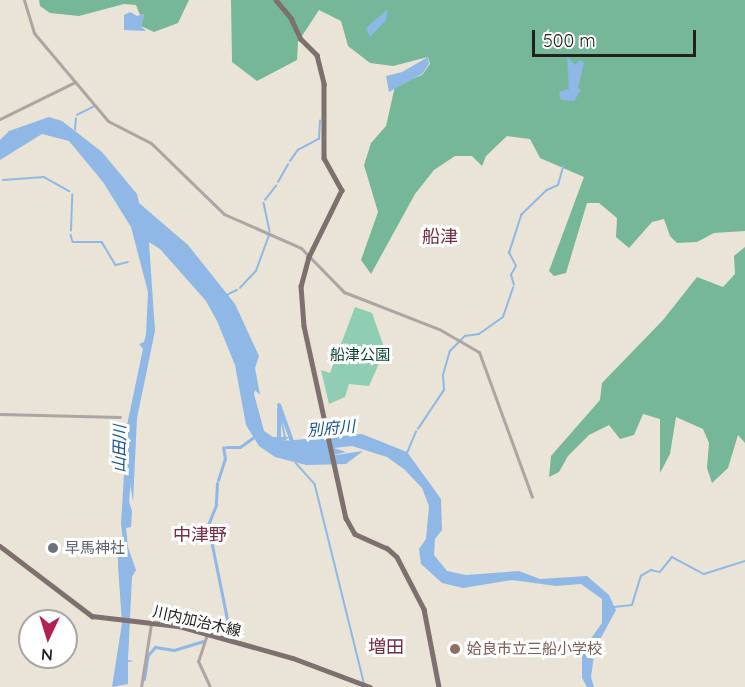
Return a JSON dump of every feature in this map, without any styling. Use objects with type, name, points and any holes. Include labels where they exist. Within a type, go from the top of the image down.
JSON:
[{"type":"main road","points":[[276,0],[291,18],[301,39],[317,55],[324,84],[324,158],[342,190],[309,257],[301,286],[303,317],[336,471],[351,529],[362,539],[394,553],[418,596],[426,616],[439,687]]},
{"type":"main road","name":"川内加治木線","points":[[0,546],[85,612],[111,619],[151,622],[207,634],[293,658],[368,687]]},
{"type":"street","points":[[24,0],[30,27],[108,121],[151,143],[224,214],[290,242],[309,257],[344,292],[465,341],[479,352],[532,497]]},
{"type":"street","points":[[0,119],[75,82]]},
{"type":"street","points":[[0,414],[120,417]]},
{"type":"street","points":[[141,687],[151,622]]},
{"type":"street","points":[[207,634],[198,664],[210,687]]},
{"type":"green space","points":[[39,0],[189,0],[178,23],[154,32],[141,26],[144,14],[140,15],[136,5],[124,4],[79,16],[50,13],[40,6]]},
{"type":"green space","points":[[231,0],[745,0],[745,231],[714,233],[697,242],[677,243],[670,236],[664,219],[652,222],[629,248],[616,237],[617,218],[599,203],[587,203],[566,273],[554,276],[549,271],[584,177],[540,158],[530,139],[507,136],[486,156],[482,166],[472,156],[455,156],[434,170],[415,194],[371,274],[361,260],[378,212],[364,165],[371,143],[386,126],[395,86],[422,75],[430,64],[428,57],[393,66],[370,63],[348,46],[341,21],[319,10],[298,42],[297,60],[257,81],[232,62]]},
{"type":"green space","points":[[745,247],[745,443],[738,435],[728,468],[712,483],[707,468],[709,443],[703,429],[676,417],[670,454],[660,473],[660,419],[643,414],[634,435],[620,439],[609,425],[589,435],[568,456],[559,472],[549,477],[551,456],[600,400],[602,383],[663,320],[697,277],[723,287],[735,274],[734,256]]},
{"type":"green space","name":"船津公園","points":[[355,307],[372,313],[385,350],[369,386],[349,384],[345,397],[329,404],[321,370],[330,373]]},
{"type":"water","points":[[388,9],[386,20],[370,37],[366,28]]},
{"type":"water","points":[[130,12],[137,16],[144,14],[141,26],[146,31],[124,30],[124,15]]},
{"type":"water","points":[[428,57],[429,64],[422,74],[389,92],[386,76],[402,72]]},
{"type":"water","points":[[567,57],[575,65],[580,60],[584,63],[578,88],[581,90],[574,101],[561,100],[559,92],[569,89]]},
{"type":"water","points":[[49,117],[62,121],[102,152],[137,194],[139,203],[188,245],[235,304],[259,356],[255,368],[260,395],[255,390],[254,394],[264,431],[273,437],[290,437],[283,441],[362,434],[407,452],[441,499],[442,530],[435,539],[434,555],[447,571],[466,575],[519,571],[540,579],[587,576],[609,595],[616,610],[595,649],[591,677],[594,687],[587,687],[582,678],[582,651],[602,623],[602,599],[581,584],[556,586],[512,580],[463,588],[442,583],[421,564],[419,549],[426,539],[429,506],[422,488],[405,470],[387,457],[352,446],[334,448],[346,452],[329,456],[363,451],[346,464],[306,465],[275,457],[259,446],[246,425],[235,365],[217,321],[206,301],[160,249],[149,242],[155,331],[137,418],[133,502],[130,482],[127,495],[132,511],[131,527],[126,528],[128,547],[136,570],[132,577],[128,660],[134,661],[128,662],[128,684],[112,687],[122,623],[118,554],[124,548],[121,524],[127,425],[143,349],[139,344],[144,342],[146,334],[148,292],[131,227],[103,182],[69,141],[42,134],[0,160],[0,140],[9,131]]},
{"type":"waterway","points":[[77,115],[93,107]]},
{"type":"waterway","points":[[75,130],[76,119]]},
{"type":"waterway","points":[[290,161],[298,150],[319,139],[320,121]]},
{"type":"waterway","points":[[278,182],[288,165]]},
{"type":"waterway","points":[[514,285],[511,275],[516,266],[509,253],[521,215],[547,190],[558,185],[563,167]]},
{"type":"waterway","points":[[3,180],[44,177],[69,191]]},
{"type":"waterway","points":[[265,200],[276,186]]},
{"type":"waterway","points":[[71,231],[72,195]]},
{"type":"waterway","points":[[264,203],[270,231]]},
{"type":"waterway","points":[[71,235],[73,242],[102,242],[116,265],[128,262]]},
{"type":"waterway","points":[[240,288],[256,271],[269,236]]},
{"type":"waterway","points":[[418,429],[444,390],[443,375],[450,351],[465,336],[479,334],[503,317],[513,288]]},
{"type":"waterway","points":[[227,295],[237,290]]},
{"type":"waterway","name":"別府川","points":[[279,405],[286,442]]},
{"type":"waterway","name":"別府川","points":[[279,405],[293,444]]},
{"type":"waterway","name":"別府川","points":[[279,409],[279,441]]},
{"type":"waterway","points":[[407,453],[416,432]]},
{"type":"waterway","points":[[226,447],[240,447],[254,437]]},
{"type":"waterway","points":[[218,480],[225,459],[223,447]]},
{"type":"waterway","points":[[296,463],[315,484],[364,682]]},
{"type":"waterway","name":"山田川","points":[[127,503],[129,478]]},
{"type":"waterway","points":[[217,483],[216,505],[208,525],[229,629],[227,638]]},
{"type":"waterway","points":[[614,607],[632,605],[641,576],[651,570],[660,572],[672,557],[704,574],[745,561]]},
{"type":"waterway","points":[[144,679],[148,655],[155,647],[174,650],[203,641]]},
{"type":"place","name":"早馬神社","points":[[53,548]]},
{"type":"place","name":"姶良市立三船小学校","points":[[455,649]]},
{"type":"district","name":"船津","points":[[440,237]]},
{"type":"district","name":"中津野","points":[[200,535]]},
{"type":"district","name":"増田","points":[[386,647]]}]
